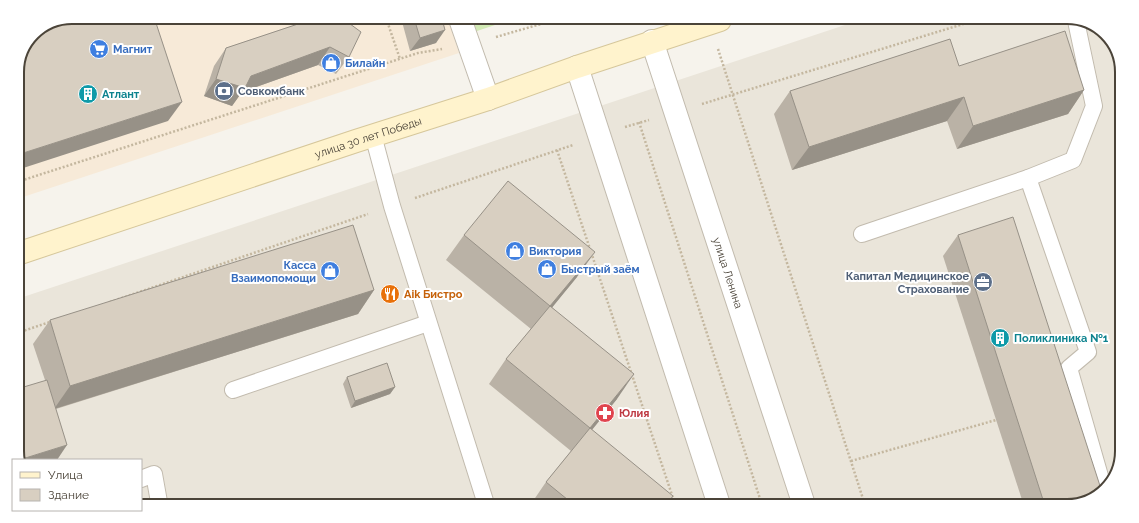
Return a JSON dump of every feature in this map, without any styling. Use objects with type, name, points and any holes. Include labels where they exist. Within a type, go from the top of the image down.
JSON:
[{"type":"street","points":[[462,24],[488,99]]},
{"type":"street","name":"улица 30 лет Победы","points":[[24,252],[373,135],[488,99],[705,24]]},
{"type":"street","name":"улица Ленина","points":[[652,42],[802,499]]},
{"type":"street","points":[[577,67],[718,499]]},
{"type":"lane","points":[[862,234],[1028,178],[1073,160],[1094,106],[1077,25]]},
{"type":"lane","points":[[373,135],[392,206],[484,499]]},
{"type":"lane","points":[[1028,178],[1088,352],[1069,368],[1102,484]]},
{"type":"lane","points":[[233,390],[428,322]]},
{"type":"lane","points":[[142,479],[154,474],[158,499]]},
{"type":"path","points":[[388,24],[400,59]]},
{"type":"path","points":[[24,180],[418,53],[469,44],[540,24]]},
{"type":"path","points":[[715,24],[732,94],[863,499]]},
{"type":"path","points":[[108,302],[639,122],[963,24]]},
{"type":"path","points":[[639,122],[760,499]]},
{"type":"path","points":[[557,150],[673,499]]},
{"type":"path","points":[[24,331],[55,320]]},
{"type":"path","points":[[851,461],[996,420]]},
{"type":"shaded area","points":[[450,24],[459,53],[24,197],[24,68],[29,50],[40,36],[48,30],[62,25]]},
{"type":"shaded area","points":[[848,24],[1077,25],[1091,30],[1103,40],[1110,50],[1114,62],[1115,452],[1111,470],[1103,483],[1089,494],[1074,499],[142,499],[142,459],[25,459],[24,297]]},
{"type":"green space","points":[[468,24],[498,24],[471,33]]},
{"type":"building","name":"Атлант","points":[[156,24],[182,102],[24,153],[24,68],[26,59],[29,50],[40,36],[48,30],[62,25]]},
{"type":"building","points":[[298,24],[350,24],[361,32],[349,57],[330,47],[251,76],[245,88],[216,79],[226,48]]},
{"type":"building","points":[[416,24],[443,24],[445,30],[420,38]]},
{"type":"building","points":[[1065,31],[1084,90],[973,126],[964,97],[809,147],[790,91],[950,39],[959,66]]},
{"type":"building","points":[[508,181],[595,252],[550,306],[464,235]]},
{"type":"building","name":"Поликлиника №1","points":[[1013,217],[1100,486],[1089,494],[1074,499],[1043,499],[958,235]]},
{"type":"building","points":[[353,225],[374,290],[70,386],[50,320]]},
{"type":"building","points":[[550,306],[634,374],[590,428],[506,359]]},
{"type":"building","points":[[387,363],[395,387],[355,401],[347,377]]},
{"type":"building","points":[[47,380],[67,445],[25,458],[24,387]]},
{"type":"building","points":[[590,428],[673,496],[671,499],[567,499],[546,482]]},
{"type":"place","name":"Магнит","points":[[99,49]]},
{"type":"place","name":"Билайн","points":[[331,63]]},
{"type":"place","name":"Совкомбанк","points":[[224,91]]},
{"type":"place","name":"Атлант","points":[[88,94]]},
{"type":"place","name":"Виктория","points":[[515,251]]},
{"type":"place","name":"Быстрый заём","points":[[547,269]]},
{"type":"place","name":"Касса Взаимопомощи","points":[[330,271]]},
{"type":"place","name":"Капитал Медицинское Страхование","points":[[983,282]]},
{"type":"place","name":"Aik Бистро","points":[[390,294]]},
{"type":"place","name":"Поликлиника №1","points":[[1000,338]]},
{"type":"place","name":"Юлия","points":[[605,413]]}]
